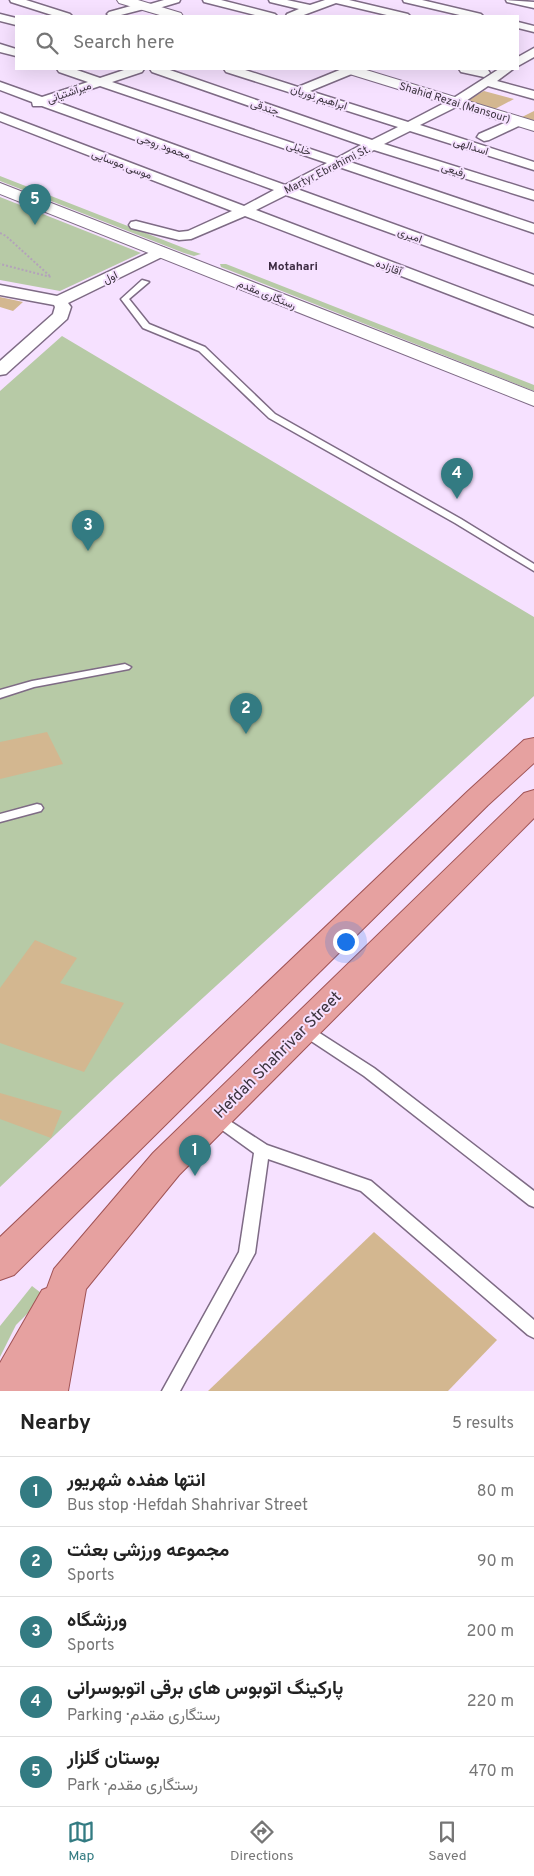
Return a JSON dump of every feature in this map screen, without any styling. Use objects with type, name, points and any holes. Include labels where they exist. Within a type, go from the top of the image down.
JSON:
[{"type":"main road","points":[[124,0],[173,15]]},
{"type":"main road","name":"Shahid Rezai (Mansour)","points":[[352,70],[534,126]]},
{"type":"main road","name":"رستگاری مقدم","points":[[0,173],[450,347]]},
{"type":"main road","name":"رستگاری مقدم","points":[[0,188],[534,400]]},
{"type":"main road","points":[[192,264],[212,255]]},
{"type":"main road","points":[[5,1261],[478,798],[534,747]]},
{"type":"main road","name":"Hefdah Shahrivar Street","points":[[47,1391],[68,1282],[166,1164],[534,800]]},
{"type":"main road","points":[[7,1391],[68,1282]]},
{"type":"street","points":[[15,0],[63,15]]},
{"type":"street","points":[[113,14],[175,0]]},
{"type":"street","points":[[208,0],[267,15]]},
{"type":"street","points":[[294,15],[335,0],[400,15]]},
{"type":"street","points":[[408,0],[454,14],[479,3]]},
{"type":"street","points":[[511,0],[534,5]]},
{"type":"street","points":[[284,1],[326,15]]},
{"type":"street","points":[[0,17],[15,22]]},
{"type":"street","points":[[519,25],[534,29]]},
{"type":"street","points":[[519,44],[534,50],[520,66]]},
{"type":"street","points":[[0,48],[15,53]]},
{"type":"street","name":"خلیلی","points":[[66,70],[534,229]]},
{"type":"street","name":"میرآشتیانی","points":[[0,117],[135,70]]},
{"type":"street","name":"جندقی","points":[[159,70],[373,145]]},
{"type":"street","name":"ابراهیم نوریان","points":[[233,70],[409,126]]},
{"type":"street","points":[[298,91],[347,70]]},
{"type":"street","points":[[467,70],[534,95]]},
{"type":"street","name":"Martyr Ebrahimi St.","points":[[136,225],[186,236],[244,211],[456,102],[485,78],[505,70]]},
{"type":"street","points":[[248,89],[290,73]]},
{"type":"street","name":"محمود روحی","points":[[0,86],[285,190]]},
{"type":"street","points":[[145,96],[162,90]]},
{"type":"street","points":[[172,106],[189,99]]},
{"type":"street","points":[[252,118],[274,110]]},
{"type":"street","name":"موسی موسایی","points":[[0,117],[244,211]]},
{"type":"street","points":[[484,137],[518,121]]},
{"type":"street","name":"اسدالهی","points":[[409,126],[534,166]]},
{"type":"street","name":"رفیعی","points":[[373,145],[534,196]]},
{"type":"street","name":"امیری","points":[[285,190],[534,280]]},
{"type":"street","name":"آقازاده","points":[[244,211],[534,322]]},
{"type":"street","name":"اول","points":[[59,301],[161,252]]},
{"type":"street","points":[[0,290],[59,301],[63,307],[61,316],[0,370]]},
{"type":"lane","points":[[145,282],[125,299],[146,326],[202,349],[272,416],[458,521],[534,568]]},
{"type":"lane","points":[[0,694],[32,684],[125,667]]},
{"type":"lane","points":[[0,818],[37,808]]},
{"type":"lane","points":[[303,1028],[369,1072],[534,1200]]},
{"type":"lane","points":[[214,1116],[262,1150],[366,1186],[534,1330]]},
{"type":"lane","points":[[171,1391],[247,1253],[262,1150]]},
{"type":"path","points":[[0,233],[6,236],[51,277],[0,264]]},
{"type":"green space","points":[[0,176],[201,254],[194,256],[184,253],[0,181]]},
{"type":"green space","points":[[0,197],[141,253],[60,291],[0,280]]},
{"type":"green space","points":[[220,264],[226,264],[534,385],[534,391],[221,267]]},
{"type":"green space","points":[[62,336],[534,617],[534,696],[114,1079],[0,1187],[0,391]]},
{"type":"green space","points":[[32,1286],[45,1296],[16,1325],[0,1357],[0,1326]]},
{"type":"building","points":[[484,91],[514,99],[495,109],[465,101]]},
{"type":"building","points":[[534,111],[534,122],[520,118]]},
{"type":"building","points":[[0,297],[23,302],[13,311],[0,307]]},
{"type":"building","points":[[47,732],[63,764],[0,779],[0,742]]},
{"type":"building","points":[[35,940],[77,958],[60,983],[124,1003],[84,1072],[0,1043],[0,988]]},
{"type":"building","points":[[0,1093],[62,1111],[51,1138],[0,1119]]},
{"type":"building","points":[[374,1232],[497,1340],[448,1391],[208,1391]]},
{"type":"place","name":"بوستان گلزار","points":[[35,225]]},
{"type":"place","name":"پارکینگ اتوبوس های برقی اتوبوسرانی","points":[[457,499]]},
{"type":"place","name":"ورزشگاه","points":[[88,551]]},
{"type":"place","name":"مجموعه ورزشی بعثت","points":[[246,734]]},
{"type":"place","name":"انتها هفده شهریور","points":[[195,1176]]},
{"type":"district","name":"Motahari","points":[[293,266]]}]
